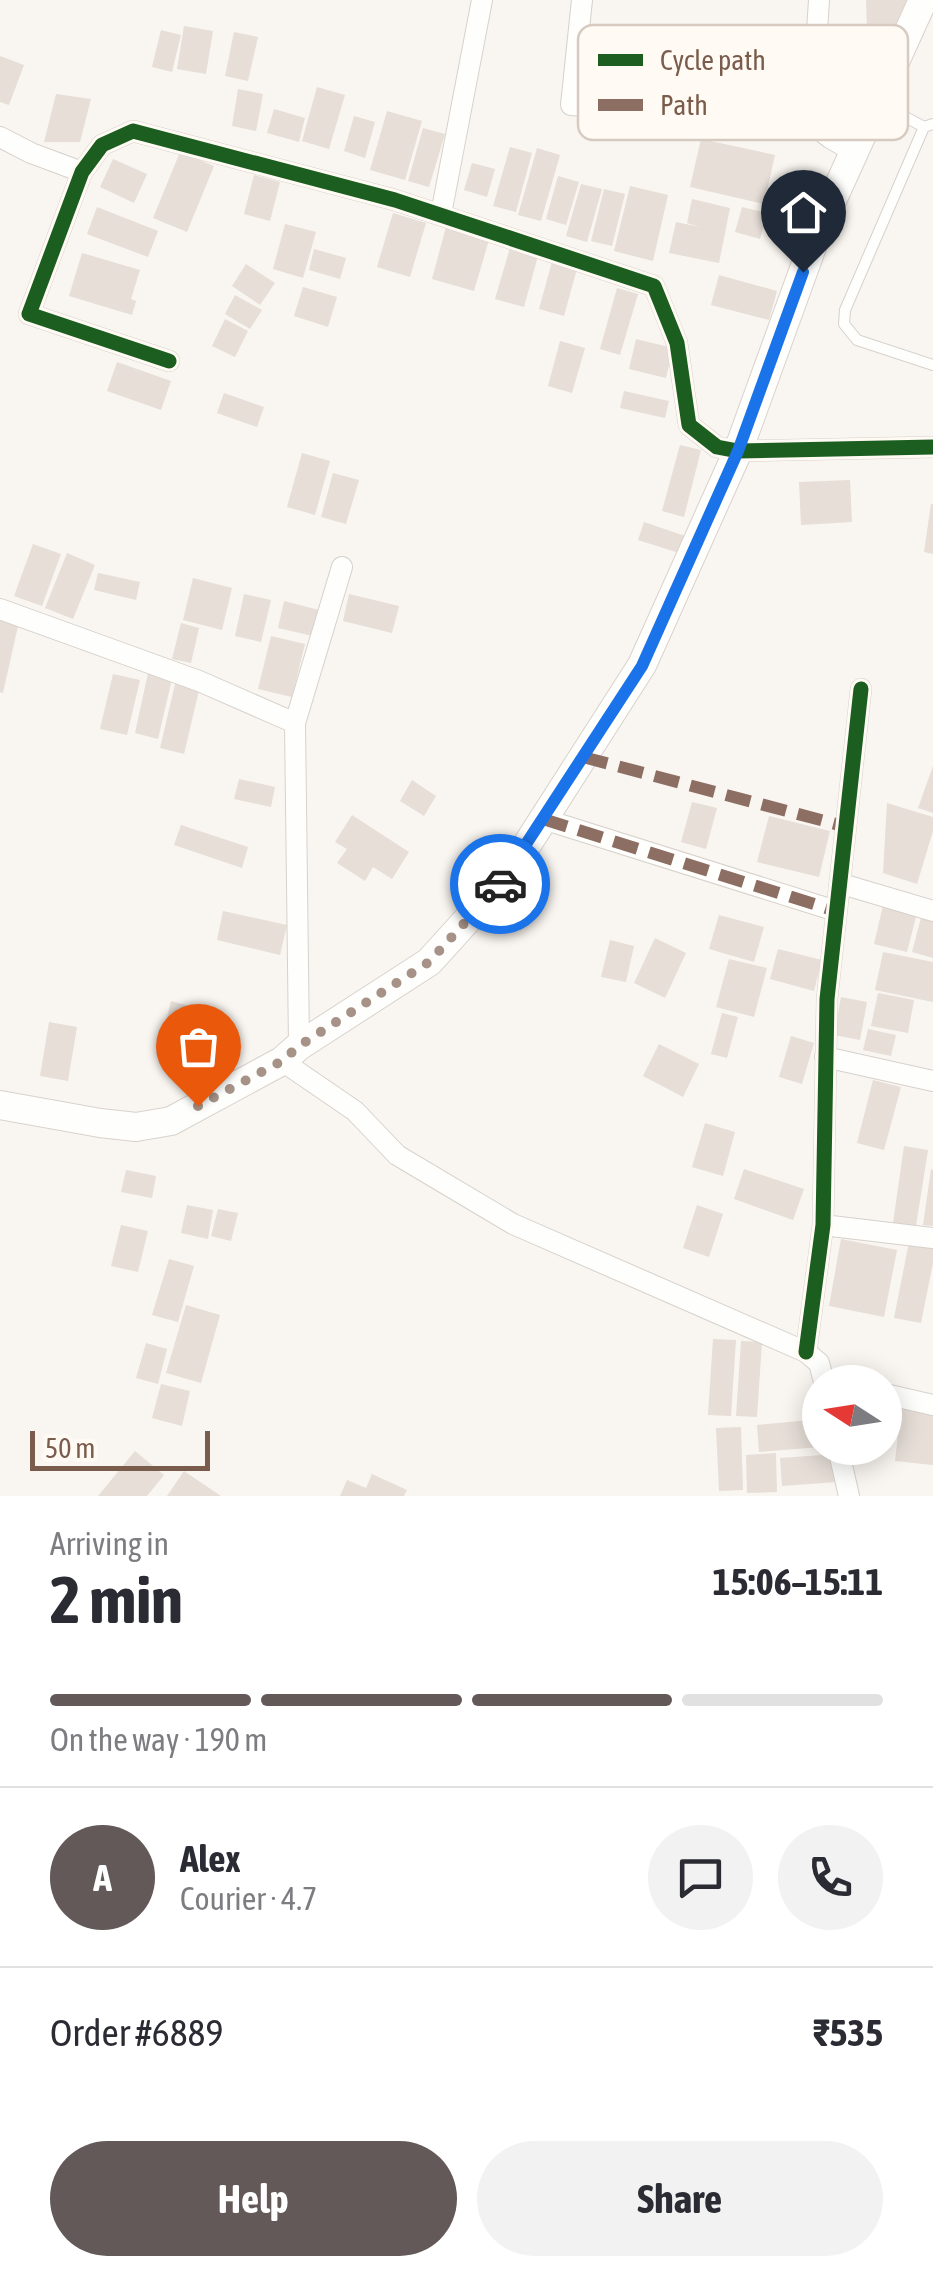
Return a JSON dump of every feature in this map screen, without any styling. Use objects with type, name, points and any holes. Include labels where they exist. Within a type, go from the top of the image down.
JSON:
[{"type":"main road","points":[[908,34],[923,0]]},
{"type":"main road","points":[[0,1105],[100,1124],[136,1127],[170,1121],[290,1053],[429,962],[507,876],[642,666],[738,451],[816,236],[862,140]]},
{"type":"street","points":[[441,214],[482,0]]},
{"type":"street","points":[[580,25],[582,0]]},
{"type":"street","points":[[817,25],[819,0]]},
{"type":"street","points":[[910,30],[912,0]]},
{"type":"street","points":[[578,42],[572,105],[578,105]]},
{"type":"street","points":[[169,361],[28,314],[82,172],[102,145],[133,132],[441,214],[654,286],[678,343],[689,425],[717,447],[738,451],[933,447]]},
{"type":"street","points":[[0,137],[82,172]]},
{"type":"street","points":[[833,140],[856,153]]},
{"type":"street","points":[[342,567],[295,724],[290,1053],[397,1154],[513,1224],[806,1352],[821,1365]]},
{"type":"street","points":[[0,608],[199,680],[295,724]]},
{"type":"street","points":[[806,1352],[823,1225],[826,1057],[836,910],[842,884],[861,689]]},
{"type":"street","points":[[544,819],[836,910]]},
{"type":"street","points":[[842,884],[933,911]]},
{"type":"street","points":[[826,1057],[933,1080]]},
{"type":"street","points":[[823,1225],[933,1238]]},
{"type":"street","points":[[902,1398],[933,1405]]},
{"type":"street","points":[[842,1465],[849,1496]]},
{"type":"lane","points":[[928,125],[845,310],[844,324],[857,340],[933,365]]},
{"type":"building","points":[[866,0],[907,0],[904,25],[867,25]]},
{"type":"building","points":[[184,26],[213,31],[206,74],[177,69]]},
{"type":"building","points":[[161,30],[181,35],[172,72],[152,67]]},
{"type":"building","points":[[234,32],[258,37],[248,81],[225,76]]},
{"type":"building","points":[[0,56],[24,65],[9,105],[0,102]]},
{"type":"building","points":[[317,87],[345,95],[329,149],[302,141]]},
{"type":"building","points":[[238,89],[263,94],[256,131],[232,126]]},
{"type":"building","points":[[56,94],[91,99],[80,142],[44,142]]},
{"type":"building","points":[[274,109],[305,118],[299,142],[267,133]]},
{"type":"building","points":[[387,111],[422,121],[405,180],[370,170]]},
{"type":"building","points":[[354,116],[375,122],[365,158],[344,151]]},
{"type":"building","points":[[423,128],[445,134],[429,187],[408,181]]},
{"type":"building","points":[[701,140],[775,155],[764,204],[690,187]]},
{"type":"building","points":[[510,147],[532,153],[516,212],[493,206]]},
{"type":"building","points":[[537,148],[560,155],[541,221],[518,215]]},
{"type":"building","points":[[180,152],[214,166],[187,232],[153,218]]},
{"type":"building","points":[[113,159],[147,174],[134,203],[100,187]]},
{"type":"building","points":[[472,163],[495,169],[487,197],[464,190]]},
{"type":"building","points":[[254,175],[280,182],[270,221],[244,214]]},
{"type":"building","points":[[558,176],[579,182],[566,225],[546,219]]},
{"type":"building","points":[[581,184],[602,189],[587,242],[566,236]]},
{"type":"building","points":[[630,186],[668,195],[653,261],[614,251]]},
{"type":"building","points":[[604,189],[625,194],[612,246],[591,241]]},
{"type":"building","points":[[692,199],[730,208],[719,263],[669,253],[676,222],[700,227],[687,223]]},
{"type":"building","points":[[97,207],[158,231],[148,257],[87,234]]},
{"type":"building","points":[[742,207],[767,213],[760,239],[735,232]]},
{"type":"building","points":[[393,213],[426,223],[410,277],[377,267]]},
{"type":"building","points":[[285,224],[316,232],[303,278],[273,269]]},
{"type":"building","points":[[446,227],[489,240],[474,291],[432,279]]},
{"type":"building","points":[[510,248],[538,256],[524,307],[495,299]]},
{"type":"building","points":[[314,249],[346,258],[340,279],[309,270]]},
{"type":"building","points":[[82,253],[140,270],[131,299],[136,301],[132,315],[69,296]]},
{"type":"building","points":[[553,258],[578,265],[564,316],[539,309]]},
{"type":"building","points":[[246,264],[275,283],[260,305],[232,286]]},
{"type":"building","points":[[719,275],[777,291],[769,320],[711,305]]},
{"type":"building","points":[[303,287],[337,297],[328,327],[294,316]]},
{"type":"building","points":[[617,288],[638,294],[620,355],[600,349]]},
{"type":"building","points":[[235,295],[262,310],[250,329],[225,314]]},
{"type":"building","points":[[225,319],[248,331],[235,357],[212,346]]},
{"type":"building","points":[[636,339],[673,348],[666,378],[629,369]]},
{"type":"building","points":[[560,341],[585,348],[572,393],[548,386]]},
{"type":"building","points":[[117,362],[171,381],[161,410],[107,391]]},
{"type":"building","points":[[624,391],[669,401],[665,418],[620,408]]},
{"type":"building","points":[[224,393],[264,407],[257,427],[217,413]]},
{"type":"building","points":[[680,445],[701,450],[684,517],[662,511]]},
{"type":"building","points":[[302,453],[330,461],[315,515],[287,507]]},
{"type":"building","points":[[333,473],[359,480],[346,524],[321,517]]},
{"type":"building","points":[[850,480],[852,522],[801,525],[799,482]]},
{"type":"building","points":[[933,504],[933,554],[924,552]]},
{"type":"building","points":[[644,522],[685,536],[679,553],[638,540]]},
{"type":"building","points":[[33,544],[61,554],[42,606],[14,596]]},
{"type":"building","points":[[67,553],[95,565],[73,619],[45,608]]},
{"type":"building","points":[[98,573],[140,582],[136,600],[94,590]]},
{"type":"building","points":[[193,578],[232,588],[222,630],[183,620]]},
{"type":"building","points":[[244,594],[271,600],[261,642],[235,636]]},
{"type":"building","points":[[349,594],[399,606],[392,633],[343,621]]},
{"type":"building","points":[[284,601],[323,611],[317,637],[278,628]]},
{"type":"building","points":[[0,612],[20,617],[3,693],[0,692]]},
{"type":"building","points":[[181,623],[199,628],[191,663],[172,659]]},
{"type":"building","points":[[271,636],[305,644],[292,697],[258,689]]},
{"type":"building","points":[[148,673],[172,679],[158,739],[135,733]]},
{"type":"building","points":[[113,674],[140,680],[127,735],[100,729]]},
{"type":"building","points":[[176,680],[200,686],[184,754],[160,748]]},
{"type":"building","points":[[933,766],[933,813],[918,808]]},
{"type":"building","points":[[239,779],[275,787],[271,807],[234,799]]},
{"type":"building","points":[[412,780],[436,796],[424,816],[400,801]]},
{"type":"building","points":[[692,802],[717,808],[706,849],[681,842]]},
{"type":"building","points":[[887,803],[933,817],[933,831],[917,884],[883,873]]},
{"type":"building","points":[[352,815],[409,852],[392,879],[373,867],[365,881],[337,863],[347,849],[335,842]]},
{"type":"building","points":[[769,816],[830,831],[819,877],[757,862]]},
{"type":"building","points":[[181,825],[248,847],[242,868],[174,845]]},
{"type":"building","points":[[884,901],[918,909],[907,952],[874,944]]},
{"type":"building","points":[[923,910],[933,913],[933,958],[912,952]]},
{"type":"building","points":[[223,911],[287,925],[280,955],[217,940]]},
{"type":"building","points":[[719,915],[764,927],[754,962],[709,949]]},
{"type":"building","points":[[655,938],[686,953],[665,998],[634,983]]},
{"type":"building","points":[[610,940],[634,946],[626,982],[601,977]]},
{"type":"building","points":[[778,949],[822,960],[814,991],[770,979]]},
{"type":"building","points":[[883,952],[933,962],[933,1002],[875,990]]},
{"type":"building","points":[[729,959],[767,968],[754,1017],[716,1007]]},
{"type":"building","points":[[878,993],[914,1000],[908,1033],[871,1026]]},
{"type":"building","points":[[841,997],[867,1002],[860,1040],[834,1035]]},
{"type":"building","points":[[171,1001],[189,1006],[179,1047],[161,1042]]},
{"type":"building","points":[[722,1013],[738,1017],[727,1058],[711,1054]]},
{"type":"building","points":[[49,1022],[77,1027],[68,1081],[40,1076]]},
{"type":"building","points":[[868,1029],[896,1035],[891,1056],[863,1050]]},
{"type":"building","points":[[791,1036],[814,1043],[802,1084],[779,1077]]},
{"type":"building","points":[[659,1044],[699,1064],[683,1097],[643,1076]]},
{"type":"building","points":[[873,1080],[901,1087],[884,1150],[857,1143]]},
{"type":"building","points":[[705,1123],[735,1132],[723,1176],[692,1167]]},
{"type":"building","points":[[904,1146],[928,1150],[916,1226],[893,1223]]},
{"type":"building","points":[[744,1169],[804,1189],[793,1220],[734,1199]]},
{"type":"building","points":[[126,1170],[156,1176],[152,1198],[121,1192]]},
{"type":"building","points":[[933,1170],[933,1226],[923,1225]]},
{"type":"building","points":[[187,1205],[213,1210],[208,1239],[181,1233]]},
{"type":"building","points":[[697,1205],[723,1214],[709,1257],[683,1248]]},
{"type":"building","points":[[218,1209],[238,1213],[231,1241],[211,1236]]},
{"type":"building","points":[[121,1225],[148,1231],[138,1272],[111,1266]]},
{"type":"building","points":[[841,1239],[897,1250],[884,1317],[829,1306]]},
{"type":"building","points":[[909,1242],[933,1247],[921,1323],[894,1318]]},
{"type":"building","points":[[169,1259],[194,1266],[178,1322],[152,1315]]},
{"type":"building","points":[[186,1305],[220,1315],[201,1383],[166,1373]]},
{"type":"building","points":[[713,1339],[736,1340],[731,1416],[708,1415]]},
{"type":"building","points":[[741,1341],[762,1342],[757,1417],[736,1416]]},
{"type":"building","points":[[146,1343],[167,1349],[158,1384],[136,1378]]},
{"type":"building","points":[[161,1384],[190,1391],[182,1426],[152,1418]]},
{"type":"building","points":[[902,1407],[933,1411],[933,1465],[902,1462]]},
{"type":"building","points":[[802,1421],[802,1448],[759,1452],[757,1425]]},
{"type":"building","points":[[741,1427],[743,1490],[719,1491],[716,1428]]},
{"type":"building","points":[[135,1451],[164,1475],[147,1496],[98,1496]]},
{"type":"building","points":[[776,1453],[777,1492],[747,1493],[746,1455]]},
{"type":"building","points":[[802,1456],[802,1465],[836,1465],[837,1482],[782,1486],[780,1458]]},
{"type":"building","points":[[184,1471],[221,1496],[167,1496]]},
{"type":"building","points":[[372,1474],[407,1490],[404,1496],[340,1496],[347,1480],[366,1488]]},
{"type":"marked path","points":[[583,757],[847,827]]},
{"type":"marked path","points":[[543,819],[836,911]]},
{"type":"cycle path","points":[[169,361],[29,314],[82,172],[102,145],[133,131],[395,200],[654,286],[677,343],[689,425],[717,447],[738,451],[933,447]]},
{"type":"cycle path","points":[[806,1352],[823,1225],[827,999],[861,689]]},
{"type":"way so far","points":[[198,1106],[282,1061],[429,962],[500,884]]},
{"type":"route","points":[[500,884],[642,666],[738,451],[803,272]]}]
